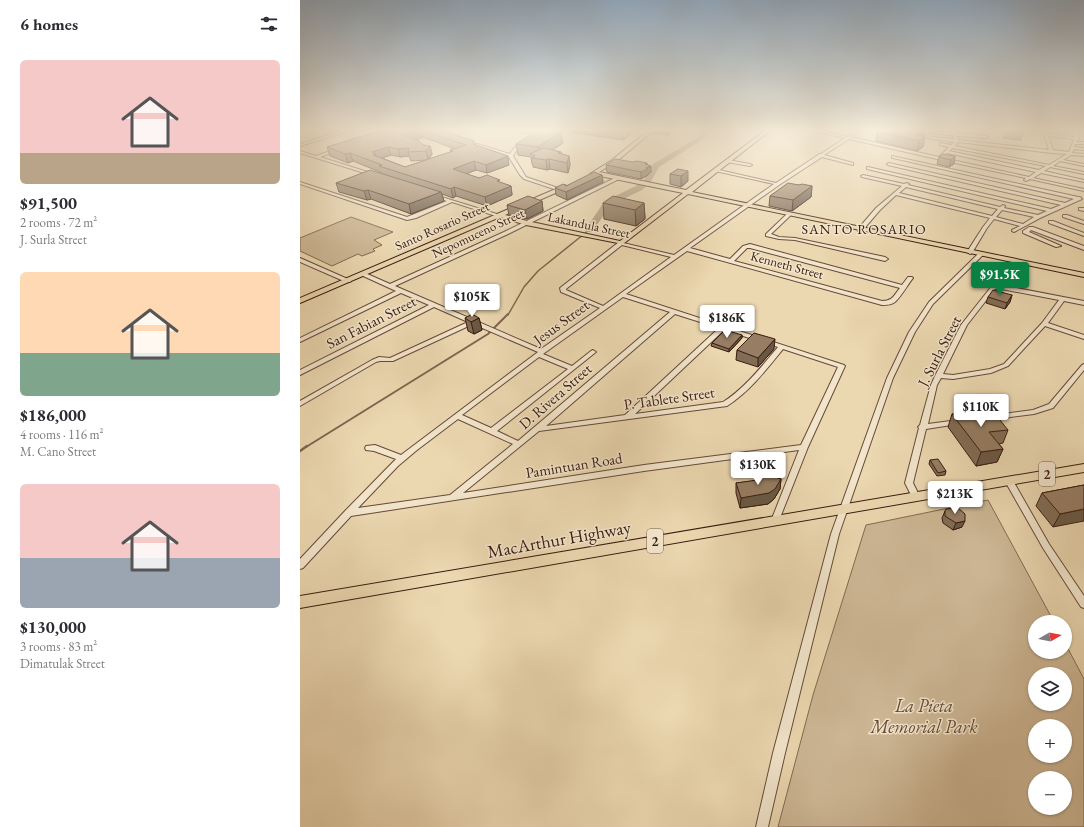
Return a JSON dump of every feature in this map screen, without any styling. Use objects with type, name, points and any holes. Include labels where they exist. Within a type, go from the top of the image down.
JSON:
[{"type":"highway","name":"MacArthur Highway","points":[[300,602],[1084,468]]},
{"type":"main road","points":[[587,176],[603,168]]},
{"type":"main road","points":[[621,244],[686,192],[719,168]]},
{"type":"main road","points":[[594,173],[860,230],[1084,275]]},
{"type":"main road","name":"Santo Rosario Street","points":[[300,301],[573,183]]},
{"type":"main road","name":"Lakandula Street","points":[[498,215],[526,223],[621,244]]},
{"type":"street","points":[[349,168],[374,175],[368,177]]},
{"type":"street","points":[[518,168],[525,178],[559,189]]},
{"type":"street","name":"Jesus Street","points":[[300,565],[401,458],[604,308],[801,168]]},
{"type":"street","points":[[868,168],[1052,211]]},
{"type":"street","points":[[904,168],[1066,206]]},
{"type":"street","points":[[860,230],[878,210],[929,168]]},
{"type":"street","points":[[938,168],[1082,198]]},
{"type":"street","points":[[982,168],[1084,190]]},
{"type":"street","points":[[1018,168],[1084,181]]},
{"type":"street","points":[[970,252],[978,236],[1000,209],[1028,178],[1046,168]]},
{"type":"street","points":[[1057,168],[1084,173]]},
{"type":"street","points":[[716,170],[777,184]]},
{"type":"street","points":[[863,176],[1038,217]]},
{"type":"street","name":"Nepomuceno Street","points":[[390,286],[526,223],[618,178]]},
{"type":"street","points":[[300,183],[407,219],[414,218],[450,201]]},
{"type":"street","points":[[328,192],[336,190]]},
{"type":"street","points":[[428,194],[498,215]]},
{"type":"street","points":[[896,194],[1023,225]]},
{"type":"street","points":[[1014,231],[1038,217],[1082,198]]},
{"type":"street","points":[[790,214],[768,235],[779,238],[795,239],[885,259]]},
{"type":"street","points":[[1065,216],[1084,222]]},
{"type":"street","points":[[1051,222],[1084,234]]},
{"type":"street","points":[[1058,246],[1025,232],[1031,228],[1084,248]]},
{"type":"street","points":[[604,308],[562,290],[621,244]]},
{"type":"street","name":"Lakandula Street","points":[[621,244],[675,257]]},
{"type":"street","points":[[731,261],[745,247],[750,246],[904,287],[910,278]]},
{"type":"street","name":"Kenneth Street","points":[[687,248],[882,303],[891,302],[904,287]]},
{"type":"street","points":[[762,827],[835,534],[883,396],[912,332],[931,303],[981,254]]},
{"type":"street","points":[[300,260],[348,281]]},
{"type":"street","points":[[363,274],[482,326],[572,368]]},
{"type":"street","name":"J. Surla Street","points":[[916,497],[909,483],[922,427],[934,385],[964,325],[993,288],[999,287],[1084,303]]},
{"type":"street","points":[[300,340],[400,291]]},
{"type":"street","points":[[623,295],[842,366],[804,447],[774,521]]},
{"type":"street","points":[[938,376],[953,377],[996,370],[1006,365],[1044,324],[1062,299]]},
{"type":"street","name":"San Fabian Street","points":[[300,373],[433,305]]},
{"type":"street","name":"D. Rivera Street","points":[[452,498],[537,429],[674,312]]},
{"type":"street","points":[[300,404],[374,361],[379,359],[391,360],[473,322]]},
{"type":"street","points":[[1044,324],[1084,337]]},
{"type":"street","points":[[627,417],[723,328]]},
{"type":"street","name":"P. Tablete Street","points":[[537,429],[725,404],[733,400],[746,387],[781,347]]},
{"type":"street","points":[[492,431],[593,352]]},
{"type":"street","points":[[982,418],[1034,412],[1051,406],[1084,366]]},
{"type":"street","points":[[458,416],[519,444]]},
{"type":"street","points":[[922,427],[967,420]]},
{"type":"street","name":"Pamintuan Road","points":[[348,513],[644,468],[804,447]]},
{"type":"street","points":[[370,448],[374,448],[401,458]]},
{"type":"street","points":[[1009,481],[1046,546],[1081,594],[1084,604]]},
{"type":"green space","points":[[351,217],[393,232],[374,240],[382,245],[373,249],[375,251],[362,256],[358,254],[332,266],[300,251],[300,238]]},
{"type":"green space","name":"La Pieta Memorial Park","points":[[988,500],[1050,615],[1028,615],[1028,659],[1072,659],[1072,656],[1084,679],[1084,827],[778,827],[813,695],[866,525]]},
{"type":"building","points":[[384,168],[457,168],[453,169],[479,178],[487,175],[500,180],[497,181],[511,186],[485,197],[454,187],[451,189]]},
{"type":"building","points":[[619,168],[647,168],[648,169],[641,172]]},
{"type":"building","points":[[678,169],[688,171],[681,176],[670,174]]},
{"type":"building","points":[[370,170],[441,192],[409,204],[368,190],[364,191],[336,183]]},
{"type":"building","points":[[594,172],[602,175],[566,192],[555,188],[563,184],[566,186]]},
{"type":"building","points":[[788,183],[812,186],[793,200],[770,196]]},
{"type":"building","points":[[528,196],[542,201],[525,210],[507,205]]},
{"type":"building","points":[[613,196],[644,203],[635,210],[603,203]]},
{"type":"building","points":[[993,290],[1012,295],[1007,303],[988,297]]},
{"type":"building","points":[[472,314],[479,318],[471,322],[465,318]]},
{"type":"building","points":[[725,330],[742,335],[729,349],[712,343]]},
{"type":"building","points":[[754,333],[775,339],[758,358],[737,350]]},
{"type":"building","points":[[991,409],[1008,430],[989,432],[1003,449],[981,452],[952,414]]},
{"type":"building","points":[[938,459],[946,471],[938,473],[930,460]]},
{"type":"building","points":[[763,473],[781,479],[775,489],[769,493],[741,498],[736,483],[757,480],[755,474]]},
{"type":"building","points":[[1084,485],[1084,509],[1060,514],[1042,493]]},
{"type":"building","points":[[958,508],[965,514],[965,521],[956,523],[945,516],[946,509]]},
{"type":"waterway","points":[[589,230],[605,207],[618,198],[639,188],[647,181],[655,168]]},
{"type":"waterway","points":[[508,315],[524,287],[538,271],[589,230]]},
{"type":"waterway","points":[[306,447],[488,334],[508,314]]},
{"type":"waterway","points":[[300,451],[307,446]]},
{"type":"district","name":"SANTO ROSARIO","points":[[864,229]]}]
